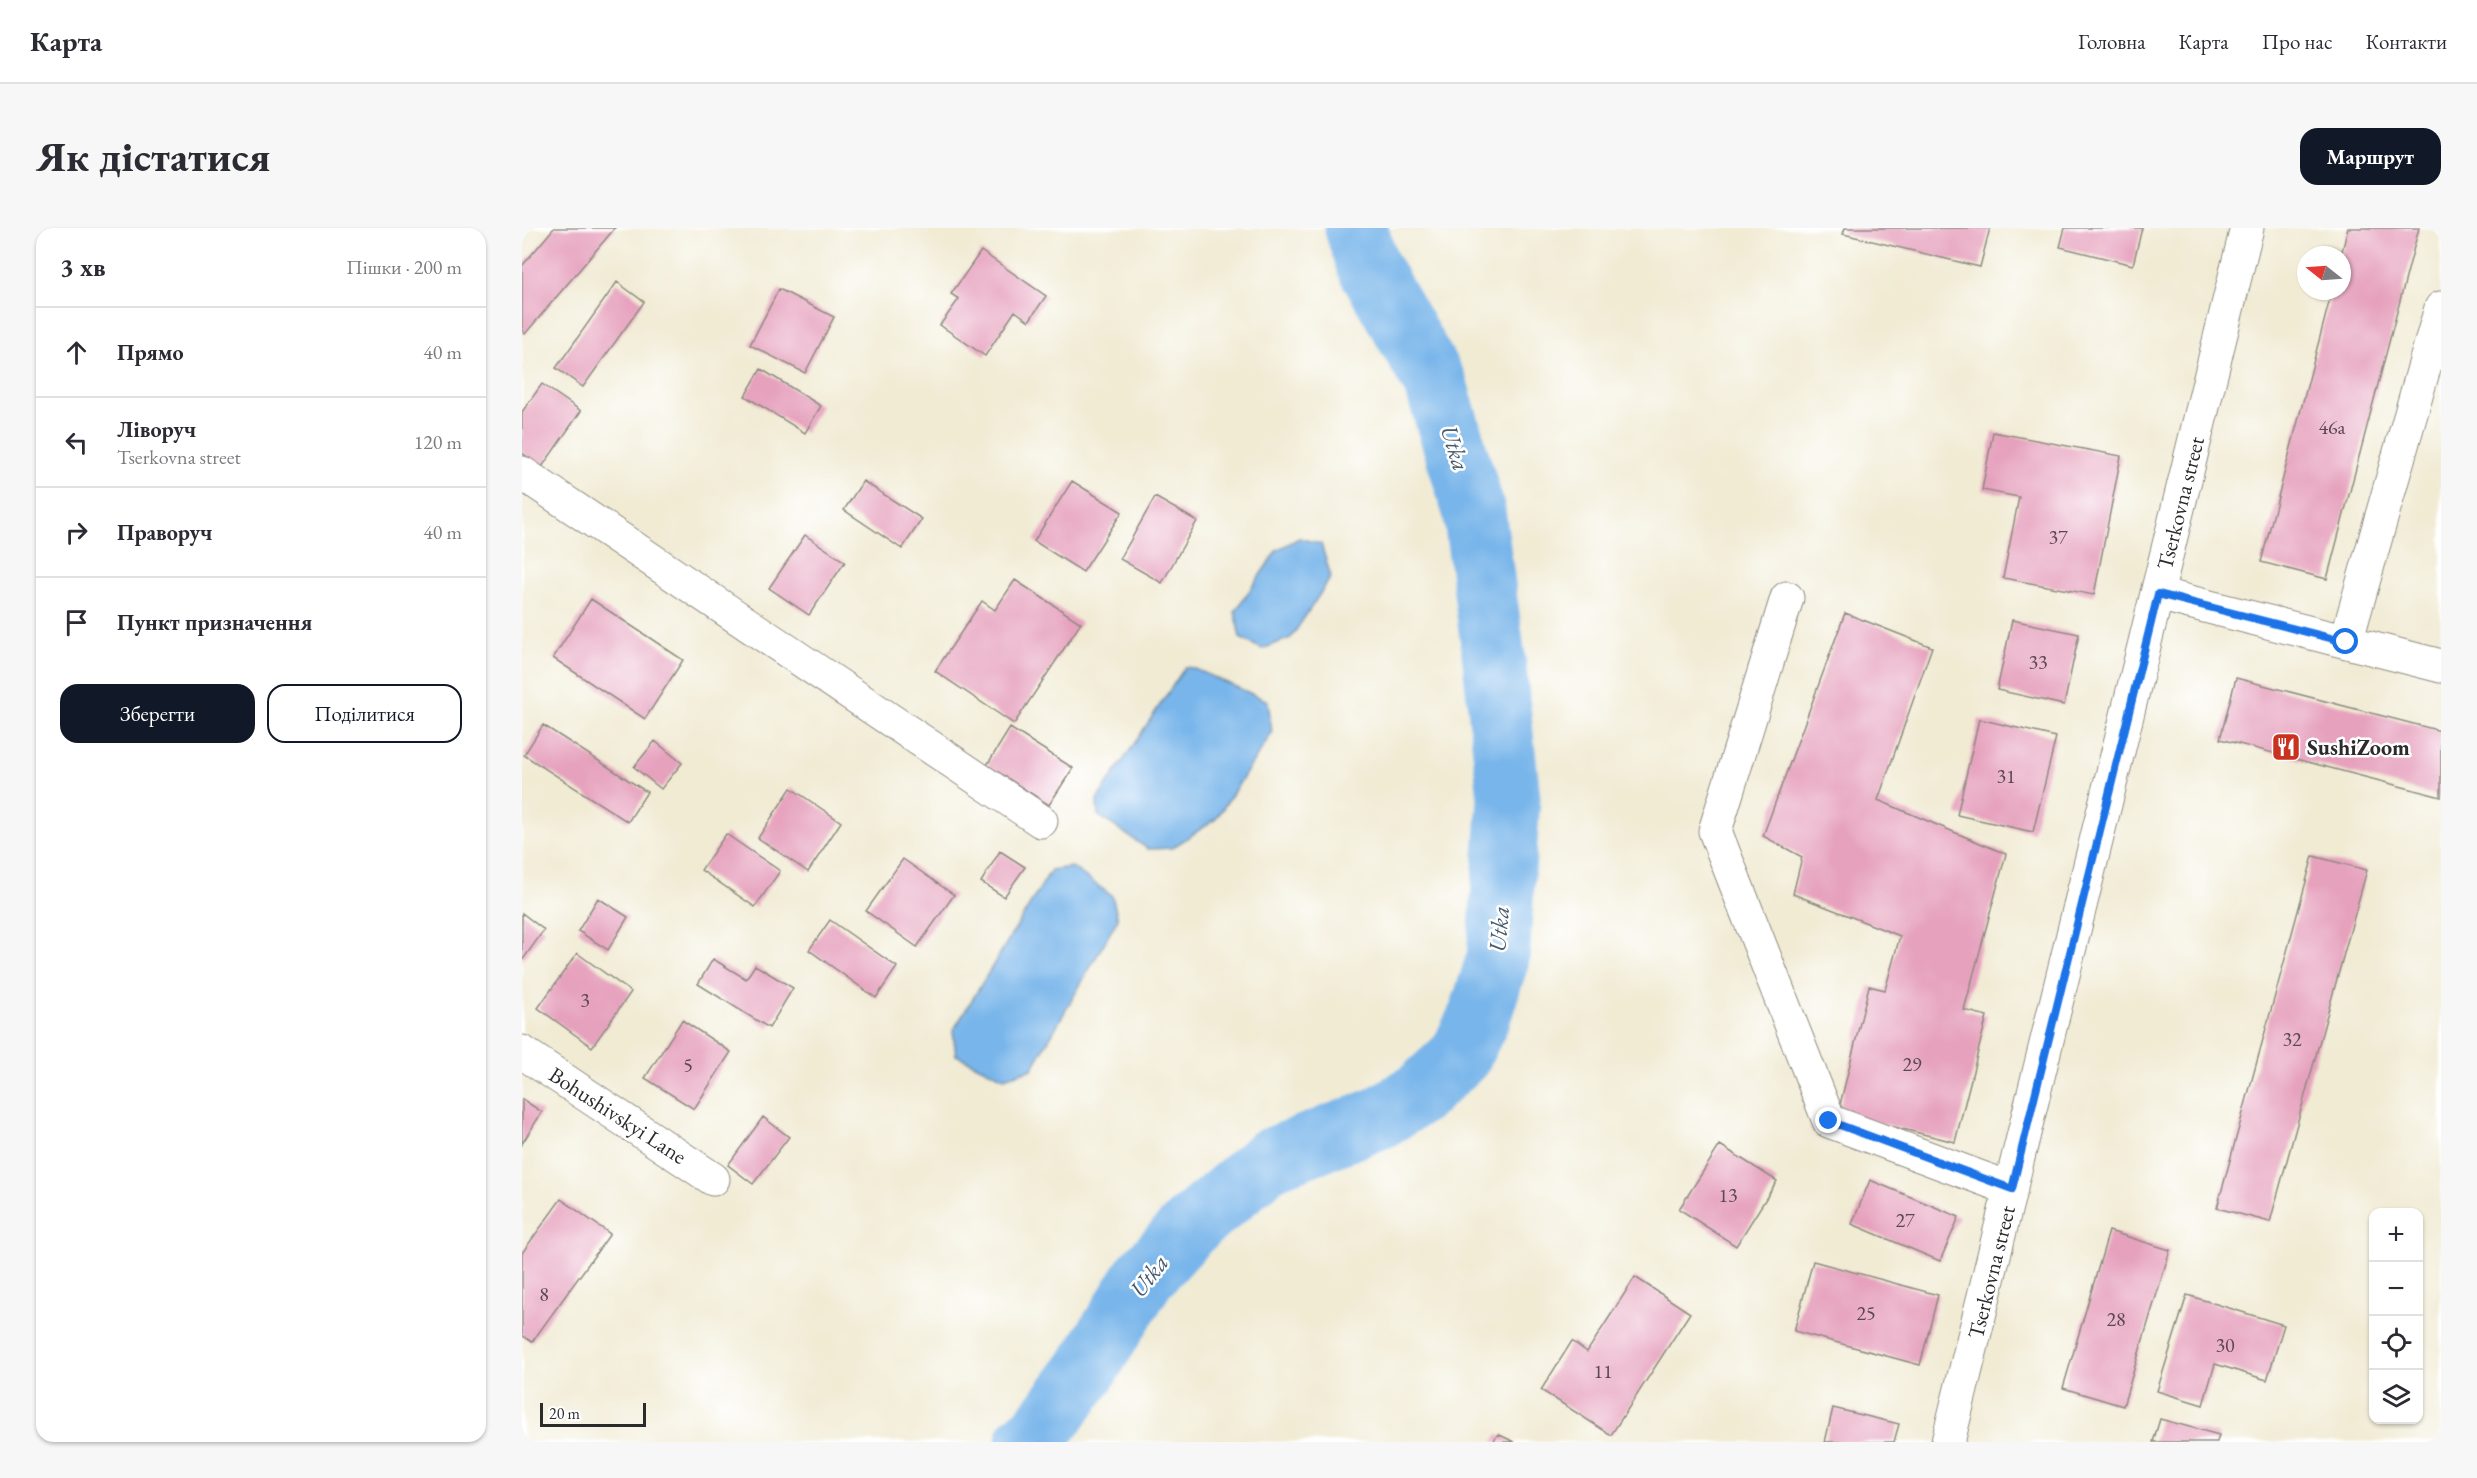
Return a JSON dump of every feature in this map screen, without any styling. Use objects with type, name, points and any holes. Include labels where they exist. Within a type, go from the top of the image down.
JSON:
[{"type":"street","name":"Tserkovna street","points":[[1948,1442],[2247,228]]},
{"type":"street","points":[[2346,642],[2441,308]]},
{"type":"street","points":[[522,473],[1041,820]]},
{"type":"street","points":[[2158,594],[2441,666]]},
{"type":"street","points":[[1787,598],[1715,831],[1829,1121],[2012,1189]]},
{"type":"street","name":"Bohushivskyi Lane","points":[[522,1052],[713,1179]]},
{"type":"water","points":[[1299,538],[1321,544],[1331,577],[1291,638],[1262,649],[1240,638],[1235,612],[1277,550]]},
{"type":"water","points":[[1185,667],[1193,668],[1268,701],[1272,733],[1216,819],[1172,848],[1148,849],[1098,815],[1097,800]]},
{"type":"water","points":[[1072,867],[1112,896],[1118,919],[1032,1069],[1004,1078],[956,1055],[953,1031],[1051,870]]},
{"type":"building","points":[[554,228],[615,228],[525,334],[522,331],[522,266]]},
{"type":"building","points":[[1845,228],[1990,228],[1980,267],[1843,234]]},
{"type":"building","points":[[2065,228],[2142,228],[2133,265],[2060,247]]},
{"type":"building","points":[[2348,228],[2419,228],[2327,579],[2261,562],[2330,300],[2351,300],[2351,246],[2343,246]]},
{"type":"building","points":[[981,251],[1046,296],[1029,321],[1015,311],[985,356],[940,325],[959,299],[951,294]]},
{"type":"building","points":[[617,282],[644,302],[583,387],[556,368]]},
{"type":"building","points":[[779,289],[834,317],[805,373],[750,345]]},
{"type":"building","points":[[761,369],[821,406],[805,433],[745,396]]},
{"type":"building","points":[[542,384],[581,411],[542,467],[522,453],[522,412]]},
{"type":"building","points":[[1993,432],[2121,456],[2094,595],[2003,578],[2019,497],[1982,490]]},
{"type":"building","points":[[863,481],[922,519],[902,549],[844,510]]},
{"type":"building","points":[[1072,481],[1122,512],[1083,572],[1034,541]]},
{"type":"building","points":[[1155,497],[1197,521],[1162,583],[1120,559]]},
{"type":"building","points":[[805,535],[845,562],[809,615],[769,588]]},
{"type":"building","points":[[1015,580],[1081,623],[1014,724],[935,671],[982,601],[995,610]]},
{"type":"building","points":[[591,599],[683,660],[645,719],[553,658]]},
{"type":"building","points":[[1845,613],[1932,647],[1878,800],[2006,854],[1964,1010],[1987,1016],[1955,1142],[1838,1113],[1869,986],[1885,990],[1900,936],[1793,894],[1802,857],[1763,836]]},
{"type":"building","points":[[2012,620],[2079,634],[2064,705],[1997,690]]},
{"type":"building","points":[[2236,678],[2441,731],[2441,797],[2220,739]]},
{"type":"building","points":[[1979,719],[2056,737],[2033,832],[1957,815]]},
{"type":"building","points":[[543,725],[647,792],[628,822],[524,755]]},
{"type":"building","points":[[1010,728],[1073,768],[1049,805],[987,765]]},
{"type":"building","points":[[655,741],[682,763],[661,789],[634,767]]},
{"type":"building","points":[[791,788],[841,822],[808,872],[758,838]]},
{"type":"building","points":[[726,834],[780,871],[755,907],[701,870]]},
{"type":"building","points":[[1000,851],[1025,867],[1004,897],[981,882]]},
{"type":"building","points":[[2313,856],[2367,870],[2270,1222],[2217,1208]]},
{"type":"building","points":[[903,859],[954,895],[917,947],[866,911]]},
{"type":"building","points":[[598,898],[628,917],[608,950],[578,931]]},
{"type":"building","points":[[522,913],[544,930],[522,961]]},
{"type":"building","points":[[830,920],[897,967],[876,998],[809,950]]},
{"type":"building","points":[[577,953],[631,992],[592,1047],[538,1008]]},
{"type":"building","points":[[713,959],[746,979],[755,965],[793,988],[769,1028],[698,984]]},
{"type":"building","points":[[682,1020],[731,1052],[694,1109],[645,1078]]},
{"type":"building","points":[[522,1099],[542,1112],[522,1144]]},
{"type":"building","points":[[763,1117],[789,1137],[753,1184],[728,1165]]},
{"type":"building","points":[[1720,1145],[1777,1181],[1736,1246],[1679,1209]]},
{"type":"building","points":[[1870,1180],[1959,1217],[1940,1261],[1852,1224]]},
{"type":"building","points":[[561,1199],[610,1234],[532,1342],[522,1335],[522,1253]]},
{"type":"building","points":[[2109,1231],[2170,1250],[2123,1406],[2063,1388]]},
{"type":"building","points":[[1813,1261],[1938,1295],[1920,1365],[1794,1331]]},
{"type":"building","points":[[1635,1277],[1690,1313],[1611,1435],[1541,1390],[1572,1341],[1587,1352]]},
{"type":"building","points":[[2187,1295],[2284,1325],[2267,1380],[2215,1364],[2203,1405],[2157,1391]]},
{"type":"building","points":[[1833,1408],[1899,1424],[1894,1442],[1825,1442]]},
{"type":"building","points":[[2160,1419],[2219,1435],[2217,1442],[2153,1442]]},
{"type":"building","points":[[1498,1434],[1514,1442],[1493,1442]]},
{"type":"waterway","name":"Utka","points":[[1027,1442],[1042,1430],[1086,1371],[1144,1277],[1190,1227],[1269,1160],[1379,1118],[1420,1093],[1460,1056],[1480,1015],[1498,958],[1509,798],[1493,651],[1474,511],[1436,385],[1368,266],[1356,228]]},
{"type":"place","name":"SushiZoom","points":[[2286,747]]},
{"type":"route","points":[[1829,1121],[2012,1189],[2158,594],[2346,642]]}]
